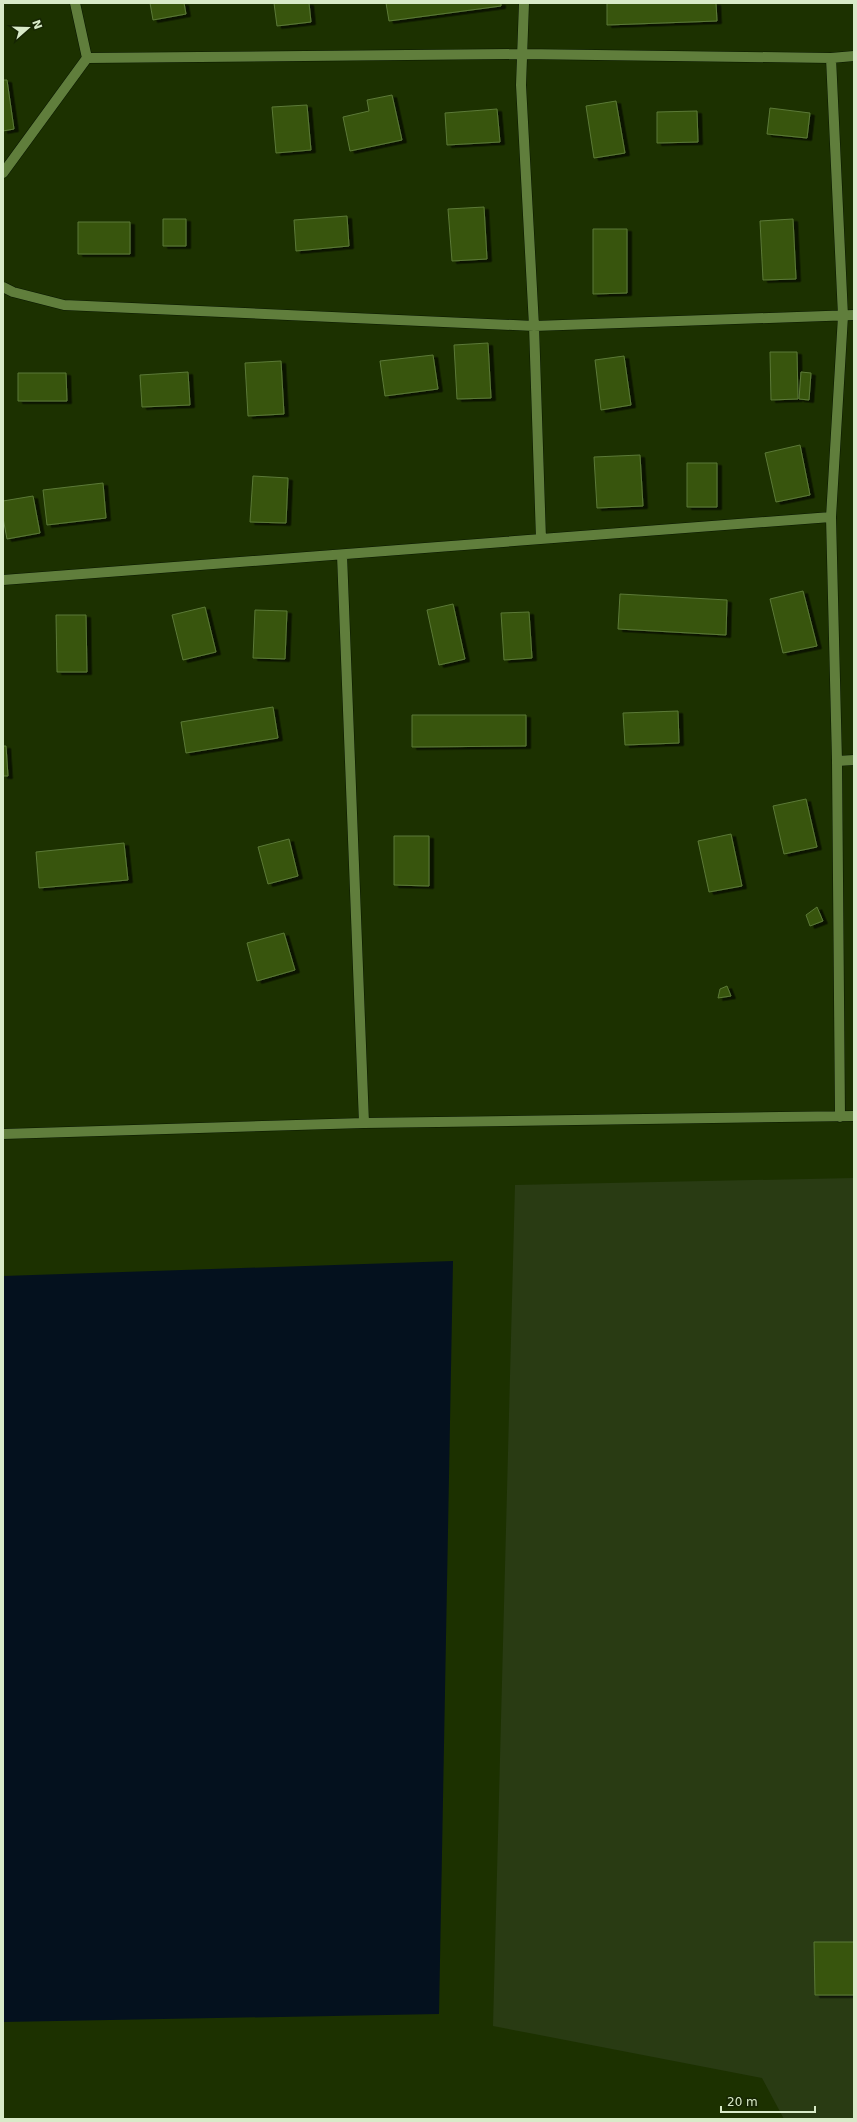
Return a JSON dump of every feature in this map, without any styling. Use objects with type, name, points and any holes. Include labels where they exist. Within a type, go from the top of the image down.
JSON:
[{"type":"street","points":[[3,173],[87,58],[75,3]]},
{"type":"street","points":[[524,3],[521,85],[534,326],[541,539]]},
{"type":"street","points":[[87,58],[522,54],[831,58],[854,56]]},
{"type":"street","points":[[831,58],[842,316],[831,517],[837,760],[840,1117]]},
{"type":"street","points":[[3,287],[13,292],[64,305],[534,326],[854,315]]},
{"type":"street","points":[[3,580],[831,517]]},
{"type":"street","points":[[342,555],[364,1123]]},
{"type":"street","points":[[837,760],[854,760]]},
{"type":"street","points":[[3,1134],[364,1123],[854,1116]]},
{"type":"shaded area","points":[[854,1178],[854,2119],[784,2119],[762,2078],[493,2026],[515,1185]]},
{"type":"water","points":[[453,1261],[439,2014],[3,2022],[3,1276]]},
{"type":"building","points":[[150,3],[184,3],[186,14],[153,20]]},
{"type":"building","points":[[274,3],[309,3],[311,22],[277,26]]},
{"type":"building","points":[[386,3],[501,3],[501,6],[389,21]]},
{"type":"building","points":[[607,3],[716,3],[717,21],[607,25]]},
{"type":"building","points":[[3,80],[7,80],[14,129],[3,131]]},
{"type":"building","points":[[392,95],[402,140],[350,151],[343,117],[369,111],[367,100]]},
{"type":"building","points":[[616,101],[625,153],[594,158],[586,106]]},
{"type":"building","points":[[307,105],[311,150],[276,153],[272,107]]},
{"type":"building","points":[[770,108],[810,113],[807,138],[767,134]]},
{"type":"building","points":[[497,109],[500,142],[447,145],[445,113]]},
{"type":"building","points":[[697,111],[698,142],[657,143],[657,112]]},
{"type":"building","points":[[484,207],[487,259],[452,261],[448,209]]},
{"type":"building","points":[[347,216],[349,246],[296,251],[294,220]]},
{"type":"building","points":[[163,219],[186,219],[186,246],[163,246]]},
{"type":"building","points":[[793,219],[796,279],[763,280],[760,221]]},
{"type":"building","points":[[78,222],[130,222],[130,254],[78,254]]},
{"type":"building","points":[[593,229],[627,229],[627,293],[593,294]]},
{"type":"building","points":[[488,343],[491,398],[457,399],[454,345]]},
{"type":"building","points":[[770,352],[797,352],[798,399],[771,400]]},
{"type":"building","points":[[433,355],[438,389],[385,396],[380,361]]},
{"type":"building","points":[[624,356],[631,405],[601,410],[595,360]]},
{"type":"building","points":[[281,361],[284,414],[248,416],[245,363]]},
{"type":"building","points":[[188,372],[190,405],[142,407],[140,375]]},
{"type":"building","points":[[801,372],[811,373],[809,400],[799,399]]},
{"type":"building","points":[[18,373],[66,373],[67,401],[18,401]]},
{"type":"building","points":[[800,445],[810,495],[776,502],[765,453]]},
{"type":"building","points":[[640,455],[643,506],[597,508],[594,457]]},
{"type":"building","points":[[687,463],[717,463],[717,507],[687,507]]},
{"type":"building","points":[[253,476],[288,478],[286,523],[250,522]]},
{"type":"building","points":[[103,483],[106,518],[47,525],[43,490]]},
{"type":"building","points":[[33,496],[40,533],[7,539],[3,518],[3,501]]},
{"type":"building","points":[[803,591],[817,646],[783,653],[770,599]]},
{"type":"building","points":[[620,594],[727,600],[726,635],[618,629]]},
{"type":"building","points":[[453,604],[465,659],[439,665],[427,610]]},
{"type":"building","points":[[205,607],[216,652],[183,660],[172,615]]},
{"type":"building","points":[[255,610],[287,611],[285,659],[253,658]]},
{"type":"building","points":[[529,612],[532,658],[504,660],[501,613]]},
{"type":"building","points":[[56,615],[86,615],[87,672],[57,672]]},
{"type":"building","points":[[273,707],[278,738],[186,753],[181,722]]},
{"type":"building","points":[[678,711],[679,743],[625,745],[623,713]]},
{"type":"building","points":[[412,715],[526,715],[526,746],[412,747]]},
{"type":"building","points":[[3,746],[6,746],[8,776],[3,776]]},
{"type":"building","points":[[806,799],[817,847],[784,854],[773,806]]},
{"type":"building","points":[[731,834],[742,886],[709,892],[698,841]]},
{"type":"building","points":[[394,836],[429,836],[429,886],[394,885]]},
{"type":"building","points":[[289,839],[298,876],[268,884],[258,847]]},
{"type":"building","points":[[124,843],[128,880],[39,888],[36,852]]},
{"type":"building","points":[[817,907],[823,921],[810,926],[806,915]]},
{"type":"building","points":[[284,933],[295,970],[257,981],[247,943]]},
{"type":"building","points":[[727,986],[731,996],[718,998],[720,989]]},
{"type":"building","points":[[814,1942],[854,1942],[854,1995],[815,1995]]}]
